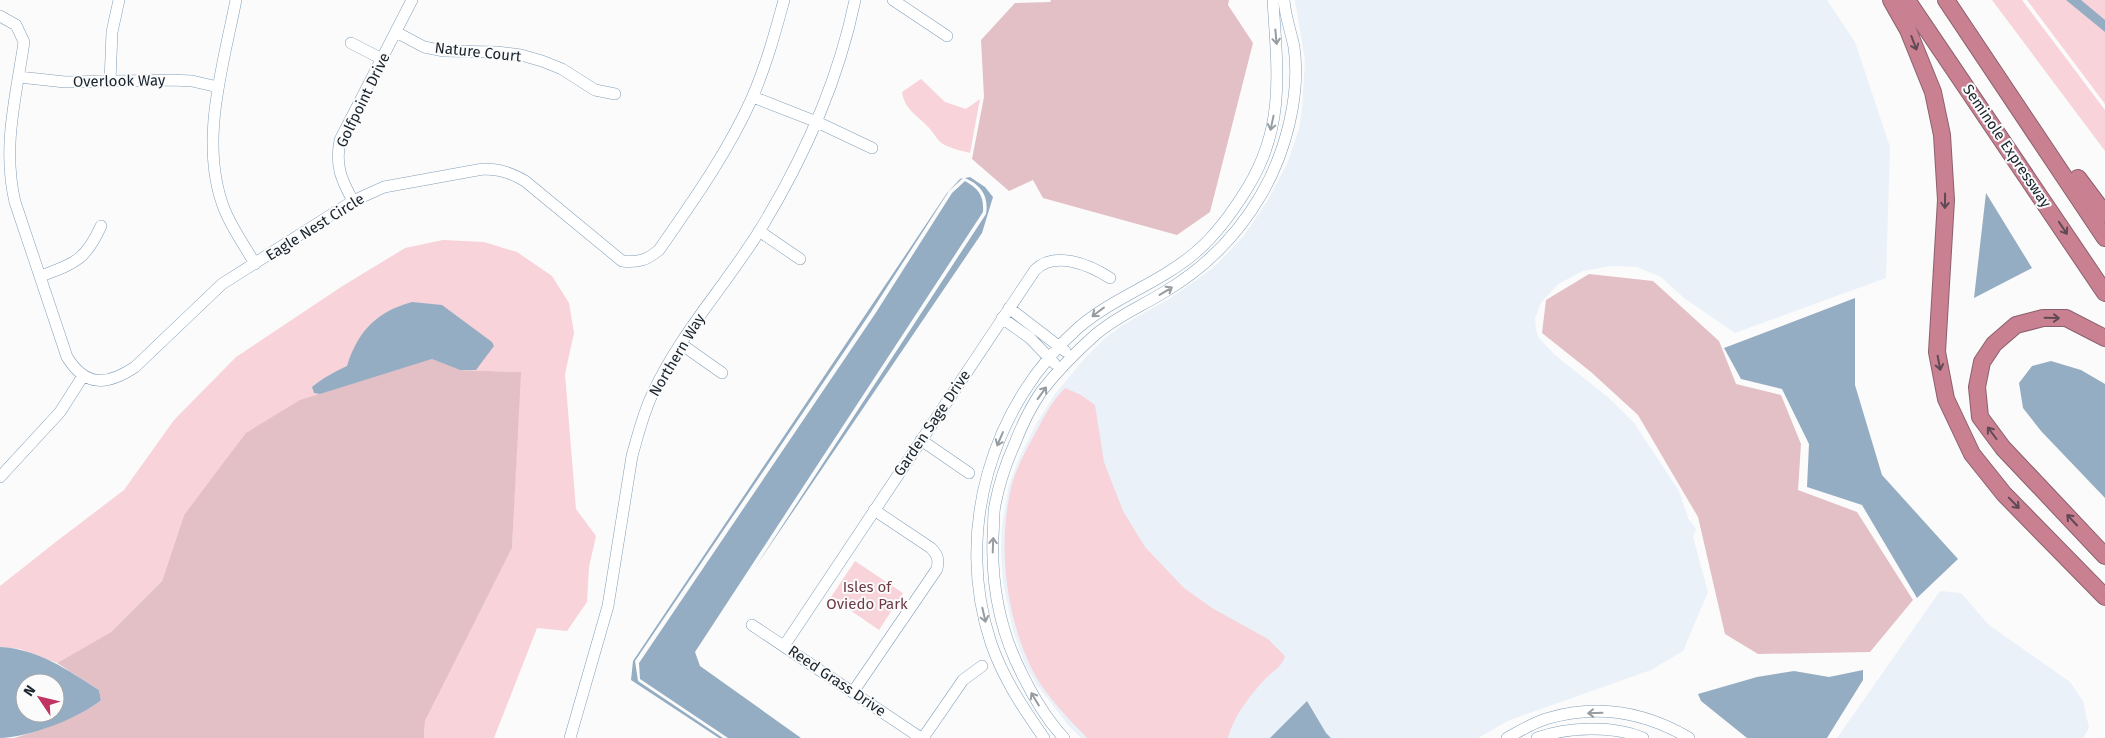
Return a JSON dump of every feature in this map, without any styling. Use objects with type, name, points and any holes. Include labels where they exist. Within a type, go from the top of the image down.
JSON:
[{"type":"highway","points":[[1891,0],[1908,30],[1933,92],[1942,135],[1946,200],[1936,352],[1946,399],[1972,454],[2004,494],[2105,597]]},
{"type":"highway","name":"Seminole Expressway","points":[[1907,0],[2105,293]]},
{"type":"highway","points":[[1946,0],[1990,54],[2105,214]]},
{"type":"highway","name":"Seminole Expressway","points":[[1946,0],[2105,238]]},
{"type":"highway","points":[[2105,338],[2066,318],[2044,318],[2016,324],[1994,344],[1982,362],[1977,387],[1980,416],[2003,448],[2105,556]]},
{"type":"street","points":[[110,82],[112,32],[119,0]]},
{"type":"street","points":[[236,0],[218,87],[214,116],[214,152],[218,184],[224,209],[255,264]]},
{"type":"street","name":"Golfpoint Drive","points":[[353,201],[342,182],[337,155],[344,132],[412,0]]},
{"type":"street","name":"Eagle Nest Circle","points":[[83,376],[95,381],[109,380],[123,375],[136,367],[222,284],[353,201],[384,187],[483,169],[498,169],[510,172],[525,181],[622,261],[642,261],[650,258],[660,250],[729,146],[753,97],[768,58],[784,0]]},
{"type":"street","name":"Northern Way","points":[[570,738],[608,606],[632,456],[652,395],[681,344],[759,231],[804,152],[835,79],[856,0]]},
{"type":"street","points":[[893,0],[947,36]]},
{"type":"street","points":[[1273,0],[1278,58],[1277,92],[1273,121],[1264,157],[1248,187],[1226,218],[1196,252],[1169,271],[1103,308],[1059,346],[1028,385],[1001,435],[986,472],[976,543],[982,611],[991,643],[1017,701],[1046,738],[1061,735],[1036,701],[1015,661],[1001,626],[996,596],[993,552],[994,507],[1005,466],[1023,423],[1041,393],[1060,369],[1096,334],[1122,314],[1165,292],[1192,274],[1216,254],[1242,225],[1262,193],[1279,156],[1289,119],[1295,78],[1294,48],[1284,0]]},
{"type":"street","points":[[0,16],[16,25],[24,42],[10,132],[8,158],[15,202],[67,357],[73,367],[83,376],[60,412],[0,477]]},
{"type":"street","name":"Nature Court","points":[[396,32],[424,47],[444,51],[498,52],[521,55],[562,69],[595,90],[615,94]]},
{"type":"street","points":[[351,43],[382,59]]},
{"type":"street","name":"Overlook Way","points":[[19,77],[65,82],[171,80],[218,87]]},
{"type":"street","points":[[753,97],[817,122],[872,148]]},
{"type":"street","points":[[40,276],[70,265],[82,258],[91,248],[101,226]]},
{"type":"street","points":[[759,231],[800,259]]},
{"type":"street","name":"Garden Sage Drive","points":[[784,646],[1035,270],[1046,261],[1054,259],[1089,266],[1110,278]]},
{"type":"street","points":[[1009,308],[1073,356]]},
{"type":"street","points":[[1002,318],[1030,338],[1060,369]]},
{"type":"street","points":[[1030,338],[1038,329]]},
{"type":"street","points":[[681,344],[722,373]]},
{"type":"street","points":[[921,440],[969,473]]},
{"type":"street","points":[[853,692],[937,569],[939,561],[936,553],[931,548],[874,510]]},
{"type":"street","name":"Reed Grass Drive","points":[[752,625],[922,738]]},
{"type":"street","points":[[922,738],[962,680],[982,666]]},
{"type":"street","points":[[1620,712],[1620,731]]},
{"type":"street","points":[[1507,738],[1548,718],[1575,713],[1620,712],[1643,716],[1689,738]]},
{"type":"street","points":[[1538,738],[1583,729],[1620,731],[1640,737],[1643,716]]},
{"type":"shaded area","points":[[1051,0],[1229,0],[1228,5],[1253,43],[1210,212],[1177,235],[1043,198],[1033,180],[1009,191],[972,159],[984,97],[981,40],[1015,3],[1050,2]]},
{"type":"shaded area","points":[[1295,0],[1827,0],[1855,42],[1890,147],[1886,278],[1735,333],[1684,298],[1661,277],[1637,267],[1611,266],[1583,271],[1558,284],[1541,303],[1535,318],[1539,338],[1555,355],[1609,398],[1634,423],[1679,491],[1688,518],[1696,529],[1693,537],[1708,592],[1683,651],[1651,670],[1510,720],[1478,738],[1081,738],[1068,725],[1037,685],[1025,664],[1013,630],[1003,582],[1001,552],[1002,526],[1009,485],[1020,456],[1035,426],[1055,394],[1085,358],[1104,339],[1121,326],[1169,299],[1213,268],[1243,237],[1268,200],[1287,164],[1299,129],[1302,110],[1305,60]]},
{"type":"shaded area","points":[[1589,274],[1653,281],[1719,341],[1736,384],[1781,395],[1801,444],[1798,490],[1857,512],[1913,600],[1870,652],[1758,654],[1725,634],[1698,517],[1638,415],[1591,372],[1542,333],[1546,300]]},
{"type":"shaded area","points":[[432,359],[460,370],[521,372],[512,548],[425,721],[424,738],[14,738],[58,723],[65,723],[65,720],[101,700],[99,690],[57,663],[111,632],[162,581],[184,515],[246,433],[300,400]]},
{"type":"shaded area","points":[[1940,591],[1961,593],[1989,625],[2070,682],[2083,701],[2089,728],[2083,738],[1837,738]]},
{"type":"green space","points":[[1992,0],[2022,0],[2105,110],[2105,151]]},
{"type":"green space","points":[[2027,0],[2105,0],[2105,104]]},
{"type":"green space","points":[[921,79],[945,102],[966,109],[980,99],[970,153],[944,145],[906,104],[902,92]]},
{"type":"green space","points":[[443,240],[484,242],[517,252],[552,276],[569,303],[574,333],[565,374],[576,509],[596,536],[589,567],[587,602],[567,631],[537,628],[494,738],[424,738],[425,721],[512,548],[520,372],[460,370],[217,472],[184,515],[162,581],[111,632],[57,663],[20,649],[0,647],[0,586],[124,490],[174,420],[236,357],[341,287],[405,248]]},
{"type":"green space","points":[[1065,388],[1081,395],[1095,405],[1104,462],[1123,511],[1145,547],[1184,588],[1212,608],[1268,639],[1285,656],[1284,660],[1265,679],[1243,707],[1234,722],[1228,738],[1087,738],[1047,693],[1029,663],[1014,621],[1009,599],[1005,554],[1007,510],[1013,481],[1022,459],[1049,408]]},
{"type":"green space","name":"Isles of Oviedo Park","points":[[855,561],[903,593],[879,630],[831,597]]},
{"type":"water","points":[[2066,0],[2081,0],[2105,20],[2105,32]]},
{"type":"water","points":[[970,177],[985,187],[993,197],[982,233],[752,572],[986,214],[987,208],[983,192],[965,178]]},
{"type":"water","points":[[963,178],[949,191],[871,312],[635,661],[638,681],[723,738],[719,738],[631,680],[633,661],[947,193],[960,179]]},
{"type":"water","points":[[965,181],[980,193],[983,202],[983,212],[695,652],[700,666],[801,738],[728,738],[640,679],[639,663],[875,314],[952,193]]},
{"type":"water","points":[[1986,193],[2032,268],[1974,298]]},
{"type":"water","points":[[1855,298],[1855,385],[1882,475],[1958,559],[1917,598],[1862,505],[1807,487],[1809,444],[1782,389],[1741,379],[1724,348]]},
{"type":"water","points":[[412,302],[442,305],[492,342],[494,346],[476,370],[460,370],[432,359],[320,394],[314,393],[312,387],[329,375],[347,366],[357,343],[370,325],[388,311]]},
{"type":"water","points":[[2051,361],[2081,370],[2105,384],[2105,498],[2041,431],[2023,408],[2019,383],[2032,366]]},
{"type":"water","points":[[0,647],[40,656],[64,668],[99,690],[101,700],[80,714],[65,721],[65,673],[15,673],[15,723],[60,723],[24,735],[0,738]]},
{"type":"water","points":[[1863,670],[1863,680],[1827,738],[1747,738],[1701,701],[1698,694],[1757,677],[1794,671],[1829,677]]},
{"type":"water","points":[[1307,701],[1331,738],[1270,738]]}]
